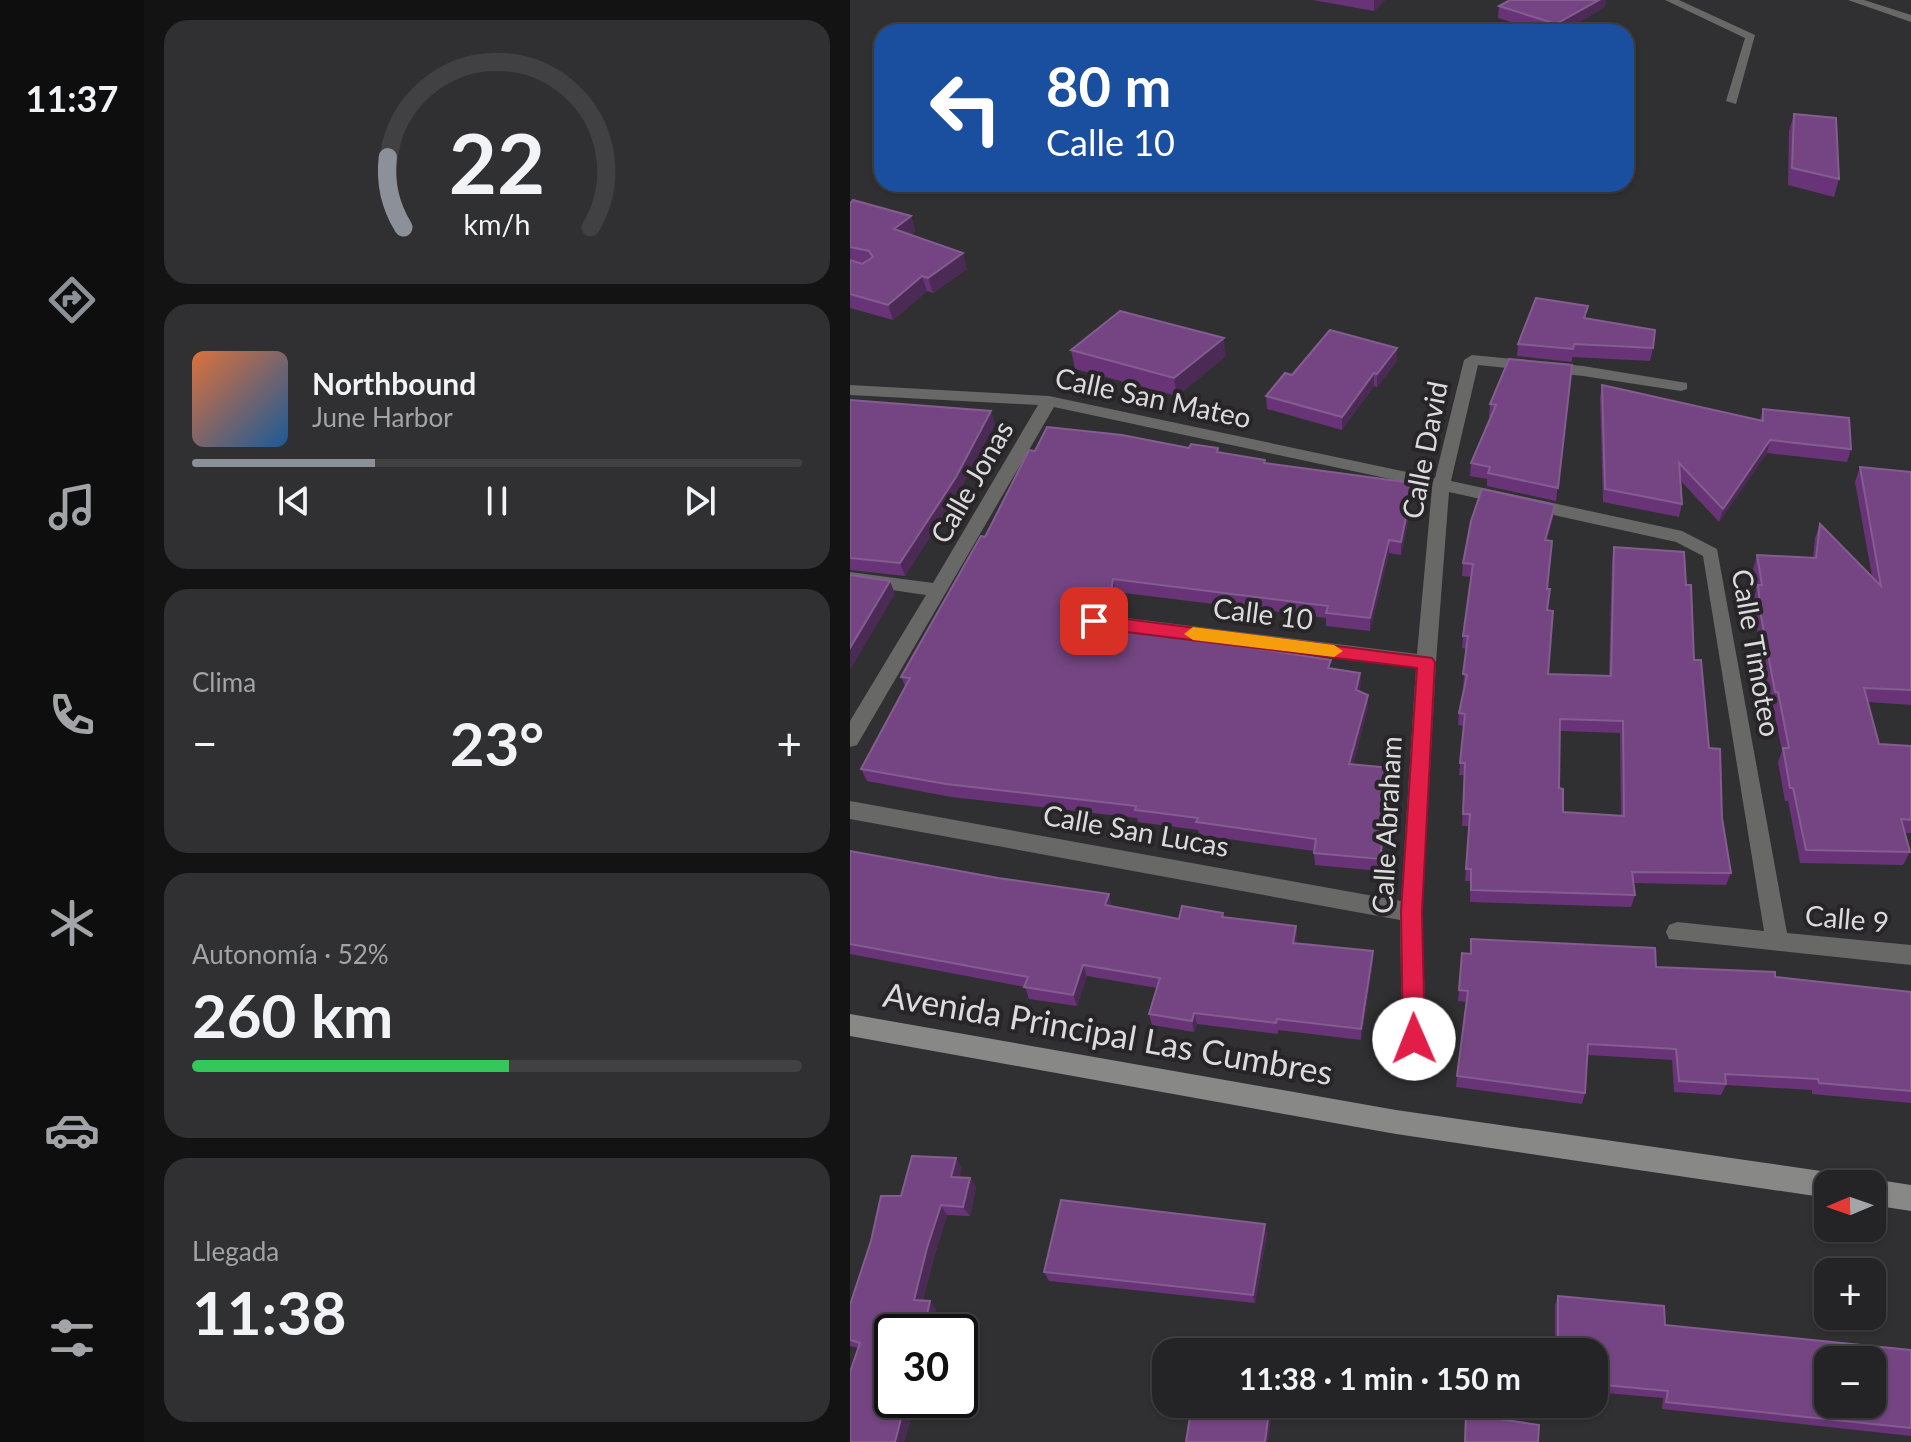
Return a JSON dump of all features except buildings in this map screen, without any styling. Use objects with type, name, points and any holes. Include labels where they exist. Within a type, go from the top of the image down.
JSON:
[{"type":"street","points":[[1670,0],[1751,37],[1732,101]]},
{"type":"street","points":[[1853,0],[1911,19]]},
{"type":"street","name":"Calle David","points":[[1426,662],[1441,486],[1472,360],[1583,371],[1681,386]]},
{"type":"street","name":"Calle San Mateo","points":[[850,390],[1049,401],[1441,486]]},
{"type":"street","name":"Calle Jonas","points":[[940,590],[1049,401]]},
{"type":"street","name":"Calle Timoteo","points":[[1441,486],[1682,537],[1711,553],[1777,943]]},
{"type":"street","points":[[850,578],[940,590],[850,739]]},
{"type":"street","name":"Calle 10","points":[[1094,621],[1426,662]]},
{"type":"street","name":"Calle Abraham","points":[[1414,1039],[1411,912],[1426,662]]},
{"type":"street","name":"Calle San Lucas","points":[[850,810],[1411,912]]},
{"type":"street","points":[[1677,932],[1777,943]]},
{"type":"street","name":"Calle 9","points":[[1777,943],[1911,955]]},
{"type":"street","name":"Avenida Principal Las Cumbres","points":[[850,1025],[1396,1122],[1814,1183]]},
{"type":"street","points":[[1886,1194],[1911,1198]]},
{"type":"slow traffic","points":[[1193,634],[1334,651]]},
{"type":"route","points":[[1094,621],[1426,662],[1411,912],[1414,1039]]}]
